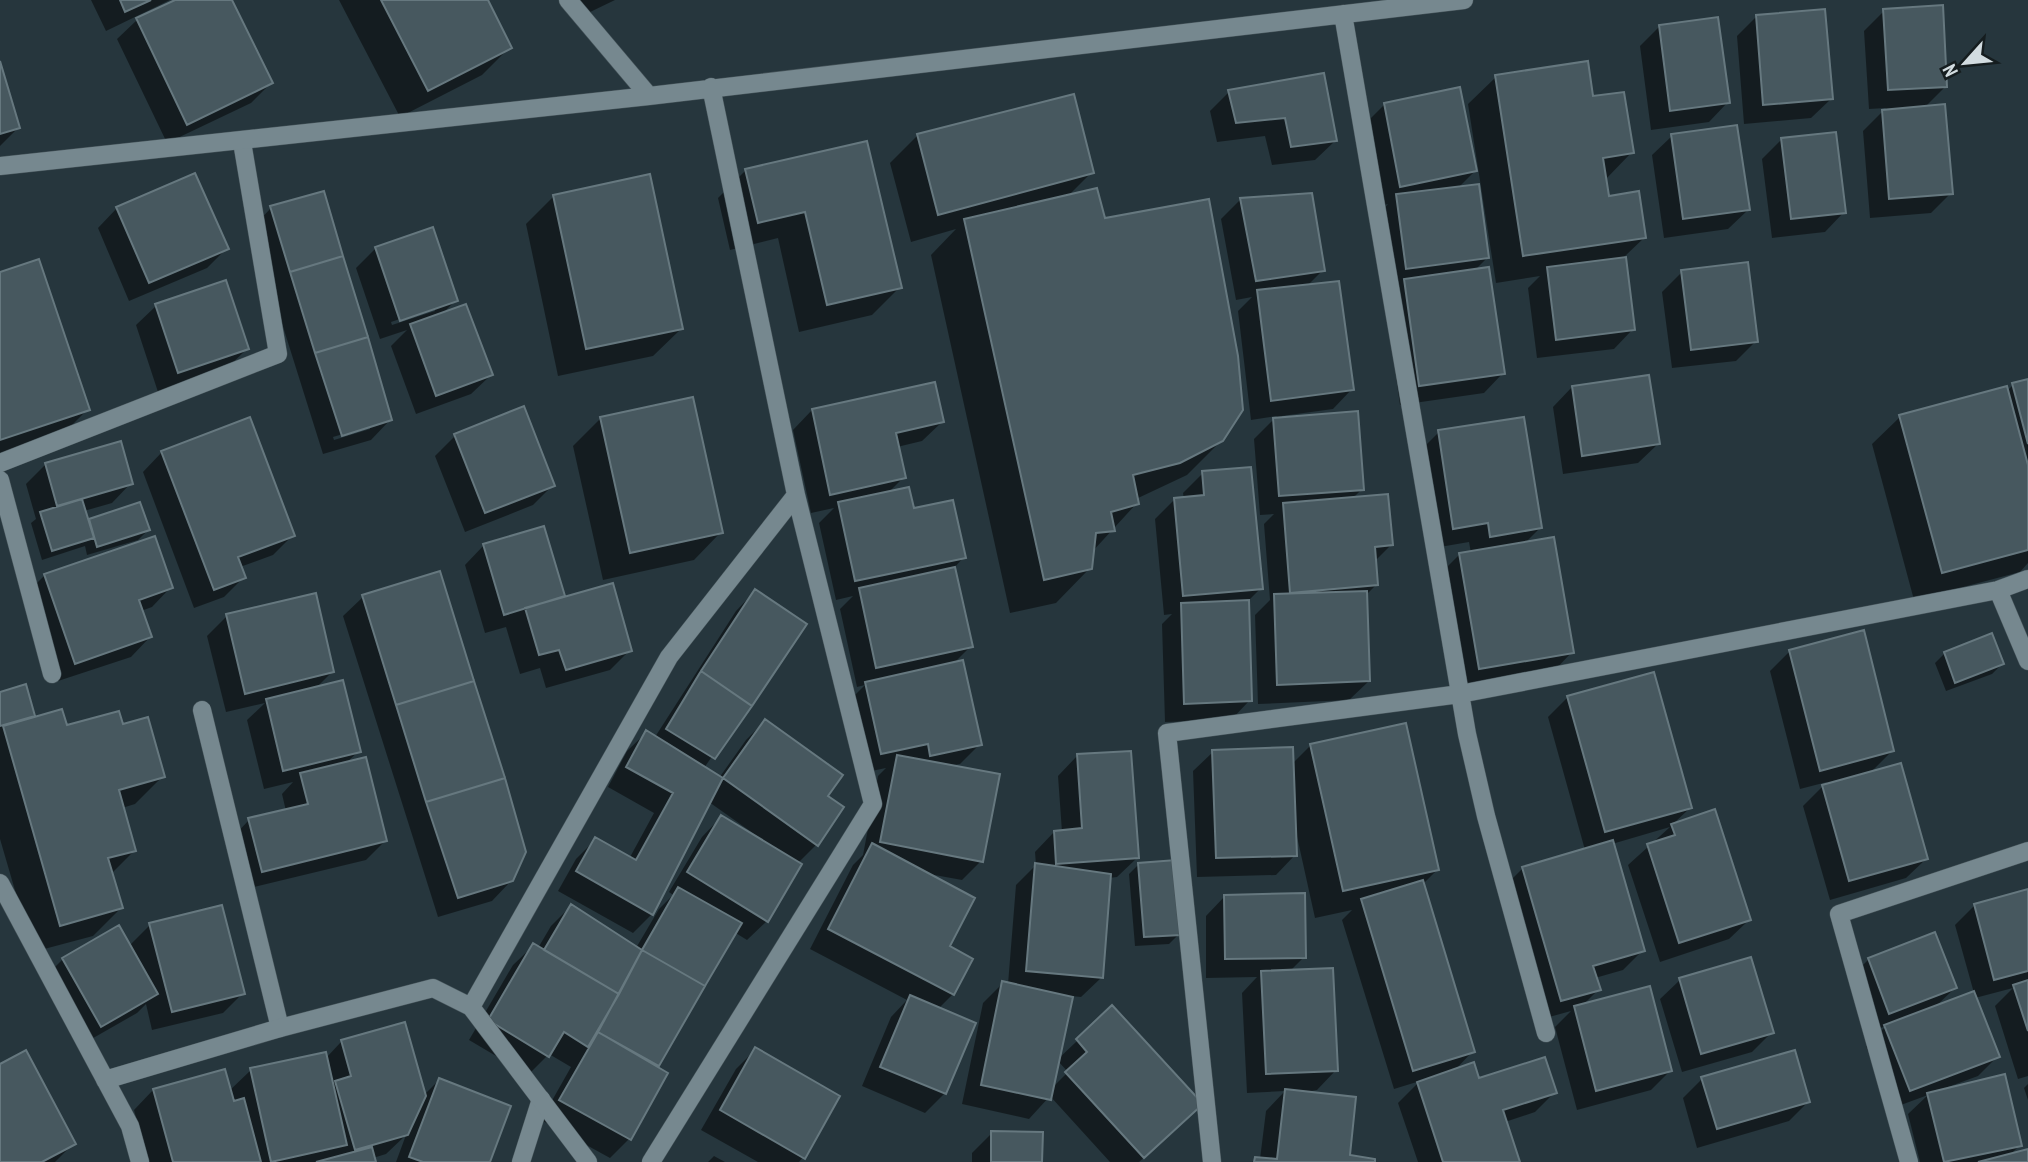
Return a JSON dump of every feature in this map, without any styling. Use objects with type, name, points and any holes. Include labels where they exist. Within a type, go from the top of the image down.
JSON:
[{"type":"street","points":[[568,0],[649,96]]},
{"type":"street","points":[[0,166],[649,96],[1464,0]]},
{"type":"street","points":[[1343,14],[1460,694],[1486,816],[1545,1033]]},
{"type":"street","points":[[651,1162],[873,804],[796,495],[711,87]]},
{"type":"street","points":[[0,463],[278,354],[242,142]]},
{"type":"street","points":[[0,480],[52,674]]},
{"type":"street","points":[[471,1007],[670,657],[796,495]]},
{"type":"street","points":[[1212,1162],[1167,733],[1460,694],[1998,590],[2028,579]]},
{"type":"street","points":[[1998,590],[2028,661]]},
{"type":"street","points":[[202,710],[280,1028]]},
{"type":"street","points":[[1909,1162],[1839,914],[2028,851]]},
{"type":"street","points":[[0,883],[130,1126],[140,1162]]},
{"type":"street","points":[[105,1080],[280,1028],[433,988],[471,1007],[588,1162]]},
{"type":"street","points":[[521,1162],[541,1099]]},
{"type":"building","points":[[120,0],[151,0],[125,12]]},
{"type":"building","points":[[175,0],[232,0],[273,83],[187,125],[136,18]]},
{"type":"building","points":[[381,0],[488,0],[512,48],[428,91]]},
{"type":"building","points":[[1943,5],[1947,87],[1888,90],[1883,9]]},
{"type":"building","points":[[1825,9],[1833,99],[1763,105],[1756,15]]},
{"type":"building","points":[[1718,17],[1730,103],[1670,111],[1659,25]]},
{"type":"building","points":[[0,61],[20,128],[0,134]]},
{"type":"building","points":[[1588,61],[1593,96],[1624,92],[1634,153],[1603,158],[1609,196],[1639,191],[1646,238],[1523,256],[1495,75]]},
{"type":"building","points":[[1324,73],[1337,141],[1291,147],[1285,118],[1236,123],[1228,90]]},
{"type":"building","points":[[1460,87],[1477,171],[1400,187],[1384,103]]},
{"type":"building","points":[[1074,94],[1094,173],[938,215],[917,134]]},
{"type":"building","points":[[1945,104],[1953,194],[1889,199],[1882,110]]},
{"type":"building","points":[[1737,125],[1750,210],[1683,219],[1671,134]]},
{"type":"building","points":[[1836,132],[1846,213],[1791,219],[1781,138]]},
{"type":"building","points":[[867,141],[902,288],[827,305],[805,212],[758,223],[745,169]]},
{"type":"building","points":[[195,173],[229,249],[149,283],[116,207]]},
{"type":"building","points":[[650,174],[683,329],[586,349],[553,195]]},
{"type":"building","points":[[1479,184],[1489,258],[1406,269],[1396,194]]},
{"type":"building","points":[[1097,188],[1105,218],[1209,199],[1238,356],[1243,410],[1223,441],[1180,463],[1133,475],[1139,504],[1111,512],[1115,531],[1096,533],[1092,569],[1044,580],[964,219]]},
{"type":"building","points":[[324,191],[343,256],[290,272],[270,206]]},
{"type":"building","points":[[1312,193],[1325,271],[1256,281],[1240,198]]},
{"type":"building","points":[[433,227],[458,301],[400,321],[375,247]]},
{"type":"building","points":[[343,256],[368,337],[315,353],[290,272]]},
{"type":"building","points":[[1626,257],[1635,330],[1556,340],[1547,267]]},
{"type":"building","points":[[39,259],[90,410],[0,440],[0,272]]},
{"type":"building","points":[[1748,262],[1758,342],[1691,350],[1681,270]]},
{"type":"building","points":[[1489,267],[1505,374],[1419,386],[1404,279]]},
{"type":"building","points":[[226,280],[249,349],[178,373],[155,304]]},
{"type":"building","points":[[1339,281],[1354,390],[1271,401],[1257,290]]},
{"type":"building","points":[[466,304],[493,375],[436,396],[410,324]]},
{"type":"building","points":[[368,337],[392,420],[342,436],[315,353]]},
{"type":"building","points":[[1649,375],[1660,444],[1582,456],[1572,386]]},
{"type":"building","points":[[2028,379],[2028,444],[2012,383]]},
{"type":"building","points":[[935,382],[944,422],[896,433],[906,478],[830,495],[812,409]]},
{"type":"building","points":[[2007,386],[2028,465],[2028,550],[1942,573],[1899,415]]},
{"type":"building","points":[[693,397],[723,533],[630,553],[600,417]]},
{"type":"building","points":[[524,406],[555,486],[485,513],[454,434]]},
{"type":"building","points":[[1358,411],[1364,490],[1279,496],[1273,418]]},
{"type":"building","points":[[250,417],[295,536],[238,557],[246,578],[214,590],[161,451]]},
{"type":"building","points":[[1524,417],[1542,528],[1490,537],[1488,523],[1453,529],[1438,430]]},
{"type":"building","points":[[121,441],[133,484],[57,506],[45,463]]},
{"type":"building","points":[[1251,467],[1263,589],[1183,596],[1174,498],[1204,495],[1202,471]]},
{"type":"building","points":[[909,487],[914,508],[953,500],[966,558],[855,581],[838,502]]},
{"type":"building","points":[[1388,494],[1393,545],[1375,547],[1378,585],[1290,593],[1283,503]]},
{"type":"building","points":[[82,499],[94,538],[52,551],[40,512]]},
{"type":"building","points":[[140,502],[150,530],[97,547],[89,519]]},
{"type":"building","points":[[544,526],[565,596],[504,615],[483,544]]},
{"type":"building","points":[[155,536],[173,588],[139,600],[152,637],[75,664],[44,574]]},
{"type":"building","points":[[1554,537],[1574,653],[1479,669],[1459,553]]},
{"type":"building","points":[[955,567],[973,647],[876,668],[859,588]]},
{"type":"building","points":[[440,571],[474,681],[396,705],[362,595]]},
{"type":"building","points":[[613,583],[632,651],[566,670],[559,650],[539,655],[525,608]]},
{"type":"building","points":[[755,589],[807,624],[752,706],[701,671]]},
{"type":"building","points":[[1367,591],[1370,681],[1277,685],[1274,594]]},
{"type":"building","points":[[316,593],[334,672],[245,694],[226,614]]},
{"type":"building","points":[[1249,600],[1252,701],[1184,704],[1181,603]]},
{"type":"building","points":[[1864,630],[1894,751],[1820,771],[1789,650]]},
{"type":"building","points":[[1992,633],[2004,664],[1955,683],[1944,652]]},
{"type":"building","points":[[963,660],[982,745],[930,756],[928,744],[881,754],[865,682]]},
{"type":"building","points":[[701,671],[752,706],[715,759],[666,729]]},
{"type":"building","points":[[1654,672],[1692,808],[1605,832],[1567,696]]},
{"type":"building","points":[[343,680],[361,752],[283,771],[266,699]]},
{"type":"building","points":[[474,681],[505,778],[426,802],[396,705]]},
{"type":"building","points":[[26,684],[35,716],[0,726],[0,692]]},
{"type":"building","points":[[62,709],[67,725],[119,711],[123,724],[148,717],[165,777],[119,790],[136,851],[108,858],[123,908],[60,926],[3,726]]},
{"type":"building","points":[[765,719],[843,775],[828,796],[844,807],[818,846],[723,778]]},
{"type":"building","points":[[1406,723],[1439,870],[1343,891],[1310,744]]},
{"type":"building","points":[[646,730],[723,778],[653,915],[576,871],[595,837],[636,860],[673,793],[626,767]]},
{"type":"building","points":[[1293,747],[1297,856],[1216,858],[1212,750]]},
{"type":"building","points":[[1131,751],[1139,858],[1056,864],[1054,831],[1082,828],[1077,754]]},
{"type":"building","points":[[897,755],[1000,774],[983,862],[880,842]]},
{"type":"building","points":[[366,757],[387,841],[262,872],[248,818],[308,804],[300,773]]},
{"type":"building","points":[[1901,763],[1928,859],[1849,881],[1822,785]]},
{"type":"building","points":[[505,778],[526,852],[513,881],[458,898],[426,802]]},
{"type":"building","points":[[1715,809],[1751,920],[1679,943],[1647,844],[1675,835],[1671,824]]},
{"type":"building","points":[[721,815],[802,864],[768,922],[687,872]]},
{"type":"building","points":[[1613,840],[1645,951],[1593,966],[1601,990],[1561,1001],[1522,867]]},
{"type":"building","points":[[872,843],[975,898],[950,946],[973,959],[954,995],[828,929]]},
{"type":"building","points":[[1176,860],[1181,935],[1144,937],[1138,863]]},
{"type":"building","points":[[1035,863],[1111,874],[1103,978],[1026,971]]},
{"type":"building","points":[[1423,880],[1475,1052],[1413,1071],[1361,899]]},
{"type":"building","points":[[678,887],[742,923],[705,986],[642,950]]},
{"type":"building","points":[[2028,889],[2028,971],[1994,980],[1974,904]]},
{"type":"building","points":[[1305,893],[1306,958],[1225,959],[1224,895]]},
{"type":"building","points":[[571,904],[642,950],[619,994],[544,950]]},
{"type":"building","points":[[222,905],[245,994],[172,1012],[149,923]]},
{"type":"building","points":[[119,925],[158,994],[101,1027],[62,958]]},
{"type":"building","points":[[1935,932],[1957,988],[1889,1014],[1868,958]]},
{"type":"building","points":[[533,943],[619,994],[588,1047],[564,1032],[549,1057],[488,1020]]},
{"type":"building","points":[[642,950],[705,986],[659,1066],[598,1032]]},
{"type":"building","points":[[1751,957],[1774,1033],[1701,1054],[1679,978]]},
{"type":"building","points":[[1333,968],[1338,1071],[1266,1074],[1261,971]]},
{"type":"building","points":[[2028,980],[2028,1031],[2013,985]]},
{"type":"building","points":[[1002,981],[1073,997],[1051,1100],[981,1085]]},
{"type":"building","points":[[1650,986],[1672,1071],[1596,1091],[1574,1006]]},
{"type":"building","points":[[1974,991],[2000,1057],[1910,1091],[1884,1025]]},
{"type":"building","points":[[910,995],[976,1023],[946,1094],[880,1067]]},
{"type":"building","points":[[1112,1005],[1203,1104],[1144,1158],[1065,1072],[1087,1052],[1076,1039]]},
{"type":"building","points":[[405,1022],[426,1096],[408,1135],[355,1150],[335,1081],[351,1076],[341,1040]]},
{"type":"building","points":[[598,1032],[668,1073],[631,1140],[559,1100]]},
{"type":"building","points":[[755,1047],[840,1096],[805,1159],[720,1110]]},
{"type":"building","points":[[26,1050],[76,1144],[42,1162],[0,1162],[0,1064]]},
{"type":"building","points":[[1795,1050],[1810,1102],[1717,1129],[1701,1077]]},
{"type":"building","points":[[326,1052],[347,1145],[271,1162],[250,1068]]},
{"type":"building","points":[[1545,1057],[1557,1093],[1503,1110],[1520,1162],[1443,1162],[1417,1082],[1474,1062],[1479,1078]]},
{"type":"building","points":[[225,1069],[234,1101],[244,1098],[261,1162],[173,1162],[153,1089]]},
{"type":"building","points":[[2005,1074],[2022,1146],[1944,1162],[1927,1093]]},
{"type":"building","points":[[439,1078],[511,1106],[490,1162],[423,1162],[409,1157]]},
{"type":"building","points":[[1285,1089],[1356,1097],[1350,1155],[1375,1159],[1375,1162],[1254,1162],[1255,1157],[1277,1159]]},
{"type":"building","points":[[991,1131],[1043,1132],[1042,1162],[991,1162]]},
{"type":"building","points":[[372,1147],[376,1162],[316,1162]]},
{"type":"building","points":[[2028,1149],[2028,1162],[1978,1162]]}]
